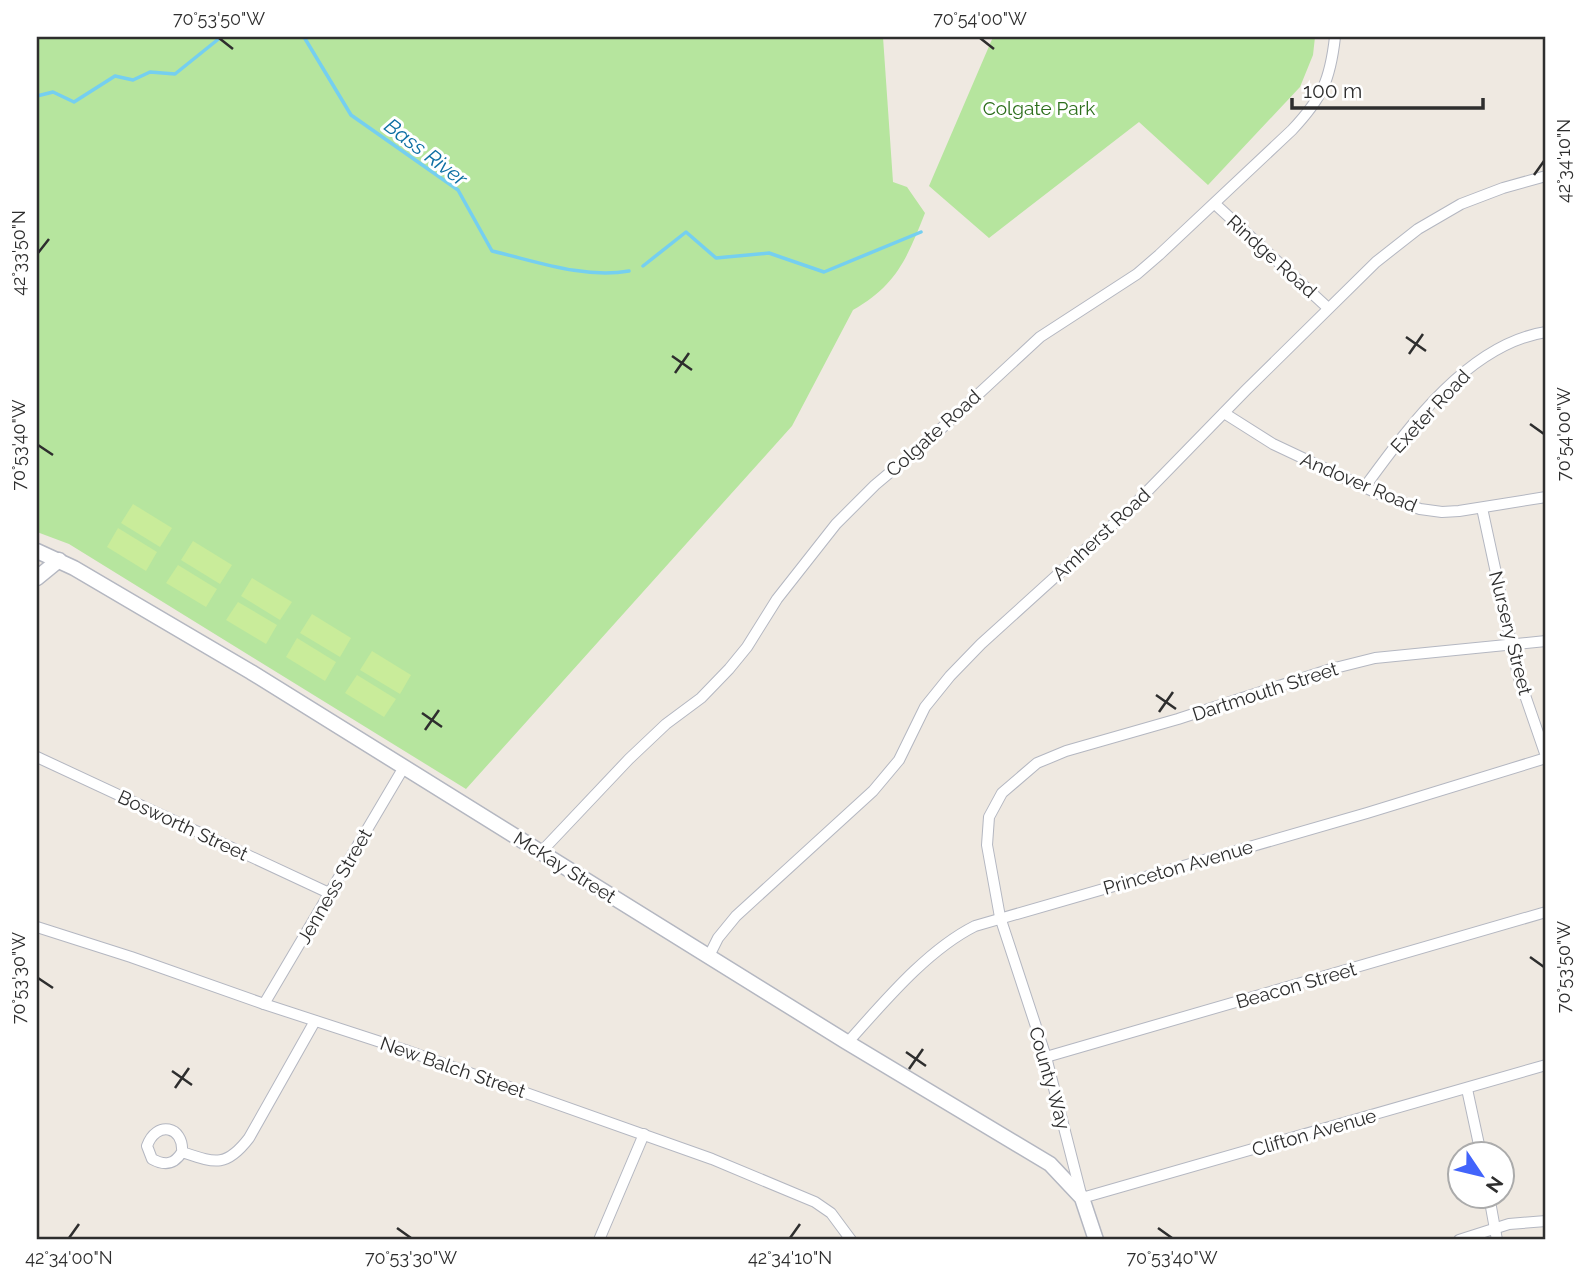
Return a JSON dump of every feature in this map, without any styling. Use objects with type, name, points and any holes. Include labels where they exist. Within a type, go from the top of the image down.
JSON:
[{"type":"main road","name":"McKay Street","points":[[37,551],[59,560],[251,672],[1050,1164],[1082,1198]]},
{"type":"main road","points":[[37,578],[59,560]]},
{"type":"main road","name":"County Way","points":[[1082,1198],[1096,1240]]},
{"type":"street","name":"Colgate Road","points":[[541,852],[629,759],[666,724],[701,698],[729,669],[747,647],[777,599],[836,523],[875,485],[931,438],[1040,337],[1137,274],[1215,204],[1311,110],[1325,87],[1335,37]]},
{"type":"street","name":"Amherst Road","points":[[709,956],[718,938],[736,916],[873,792],[899,760],[925,707],[981,643],[1130,509],[1376,262],[1419,229],[1461,204],[1546,176]]},
{"type":"street","name":"Rindge Road","points":[[1215,204],[1328,308]]},
{"type":"street","name":"Exeter Road","points":[[1364,488],[1392,450],[1435,401],[1469,368],[1502,346],[1546,332]]},
{"type":"street","name":"Andover Road","points":[[1224,413],[1273,444],[1364,488],[1420,509],[1442,512],[1546,497]]},
{"type":"street","name":"Nursery Street","points":[[1482,508],[1518,676],[1546,757]]},
{"type":"street","name":"Dartmouth Street","points":[[1000,917],[987,845],[989,817],[1002,793],[1037,763],[1066,751],[1375,657],[1546,641]]},
{"type":"street","name":"Bosworth Street","points":[[37,757],[329,893]]},
{"type":"street","name":"Princeton Avenue","points":[[848,1042],[891,996],[954,936],[975,926],[1367,813],[1546,757]]},
{"type":"street","name":"Jenness Street","points":[[264,1004],[404,767]]},
{"type":"street","name":"Beacon Street","points":[[1046,1057],[1546,912]]},
{"type":"street","name":"County Way","points":[[1000,917],[1046,1057],[1082,1198]]},
{"type":"street","name":"New Balch Street","points":[[37,927],[644,1133],[731,1166],[815,1202],[831,1213],[851,1240]]},
{"type":"street","points":[[182,1152],[216,1162],[228,1159],[239,1151],[315,1021]]},
{"type":"street","name":"Clifton Avenue","points":[[1082,1198],[1546,1065]]},
{"type":"street","points":[[1467,1089],[1477,1140]]},
{"type":"street","points":[[599,1240],[644,1133]]},
{"type":"street","points":[[1492,1210],[1497,1235]]},
{"type":"street","points":[[1459,1240],[1497,1235],[1509,1224],[1546,1220]]},
{"type":"green space","points":[[37,37],[883,37],[893,182],[907,187],[925,213],[899,269],[880,291],[853,310],[792,426],[466,789],[69,544],[37,532]]},
{"type":"green space","name":"Colgate Park","points":[[993,37],[1315,37],[1313,55],[1300,87],[1208,185],[1139,122],[989,238],[929,186]]},
{"type":"green space","points":[[133,504],[172,528],[160,547],[121,523]]},
{"type":"green space","points":[[118,528],[157,552],[146,571],[107,547]]},
{"type":"green space","points":[[193,541],[232,565],[220,584],[181,560]]},
{"type":"green space","points":[[178,565],[217,589],[206,607],[166,583]]},
{"type":"green space","points":[[252,578],[292,602],[280,620],[241,596]]},
{"type":"green space","points":[[238,602],[277,625],[266,644],[226,620]]},
{"type":"green space","points":[[312,614],[351,638],[340,657],[300,633]]},
{"type":"green space","points":[[297,638],[336,662],[325,681],[286,657]]},
{"type":"green space","points":[[372,651],[411,675],[400,694],[360,670]]},
{"type":"green space","points":[[357,675],[396,699],[384,717],[345,693]]},
{"type":"waterway","name":"Bass River","points":[[37,96],[53,92],[74,102],[115,76],[133,80],[150,72],[175,74],[221,37]]},
{"type":"waterway","name":"Bass River","points":[[304,37],[351,115],[458,190],[492,251],[577,271],[629,271]]},
{"type":"waterway","name":"Bass River","points":[[643,266],[686,232],[716,258],[769,253],[824,272],[921,232]]}]
